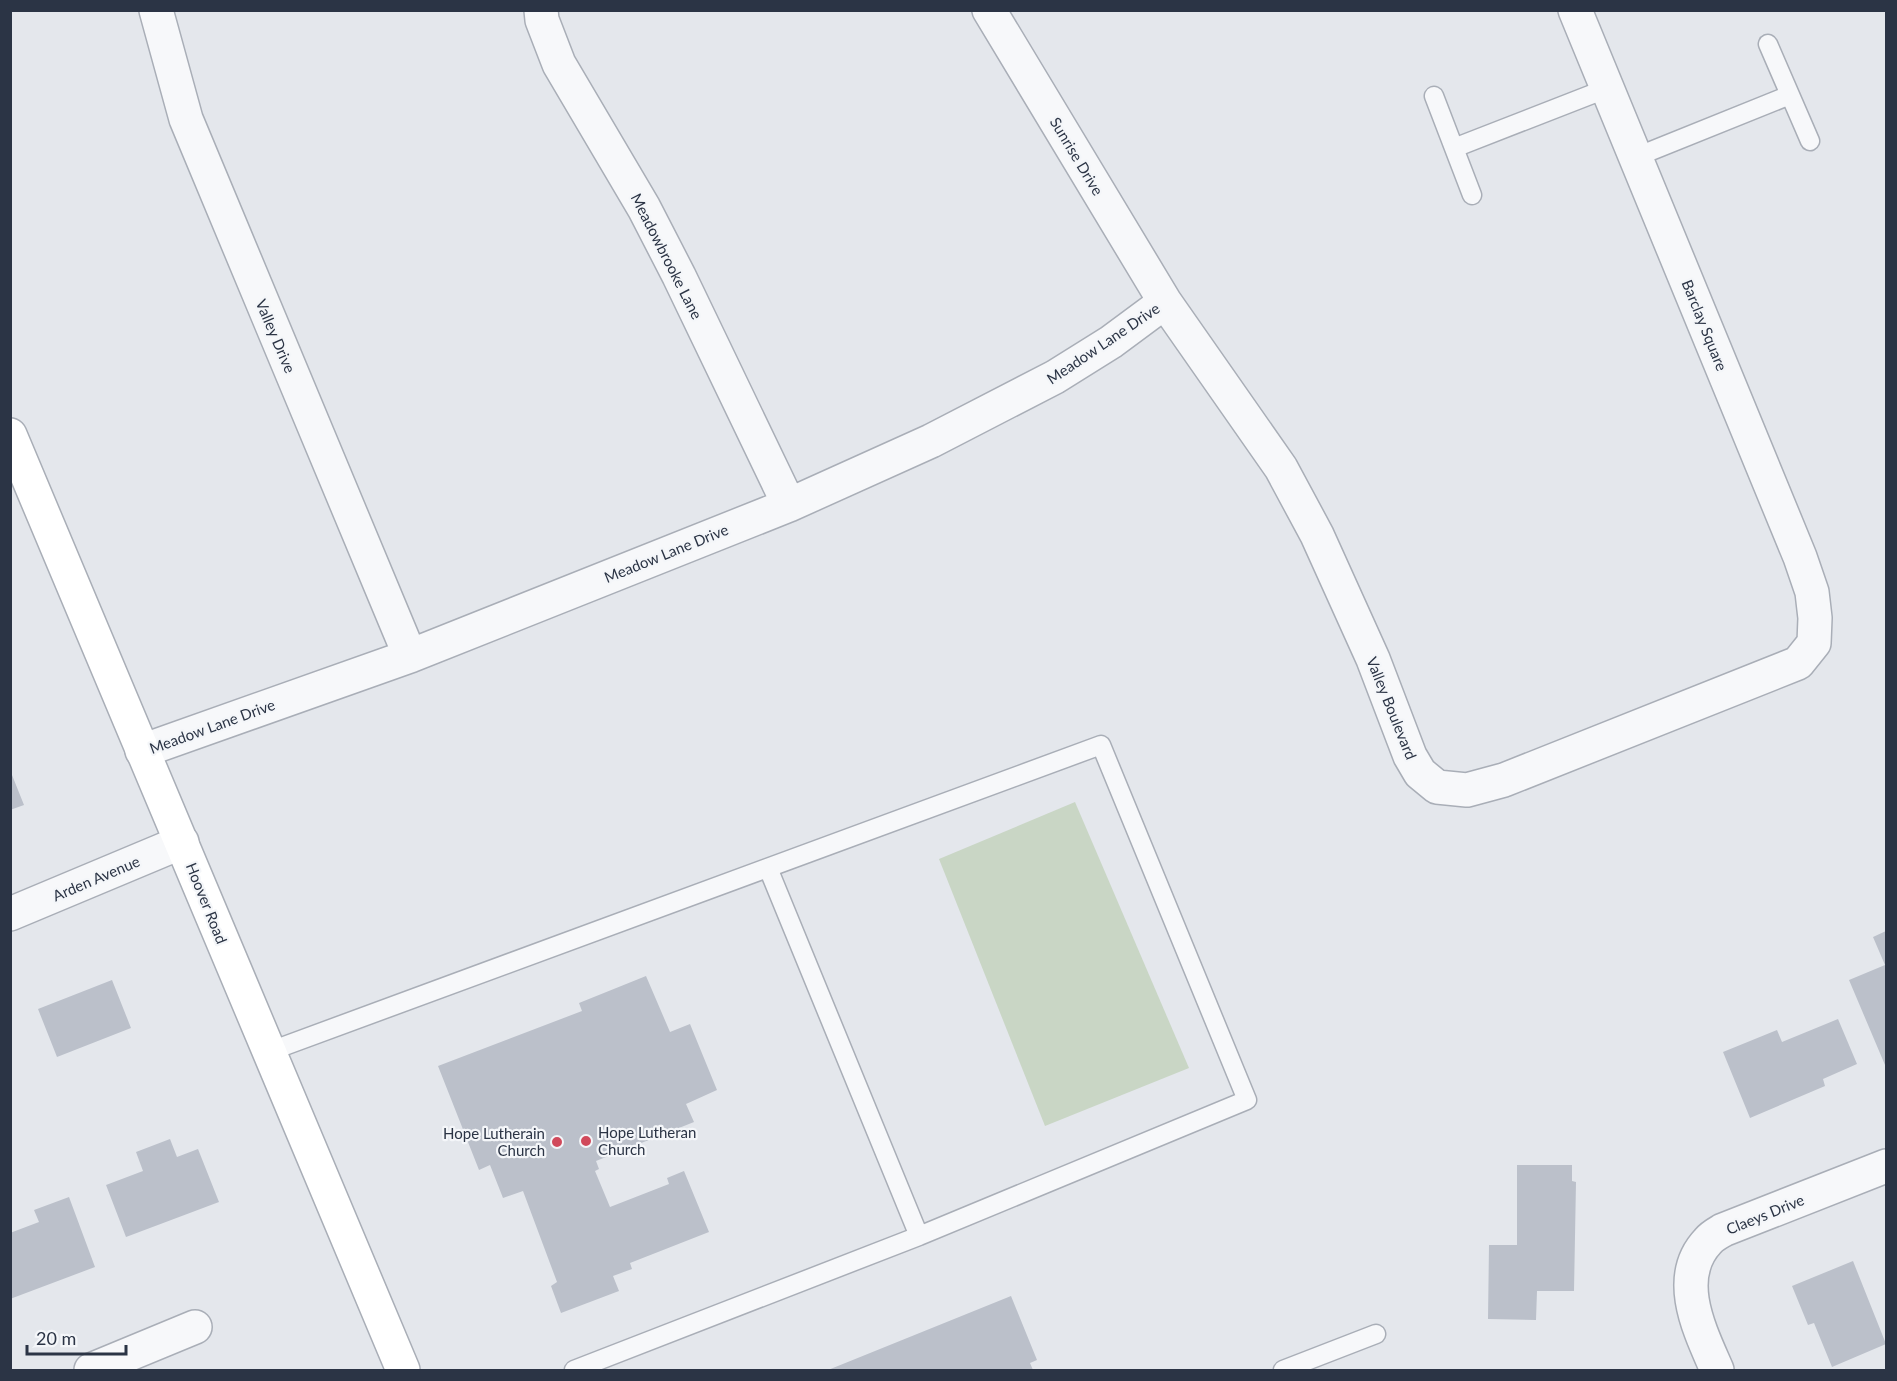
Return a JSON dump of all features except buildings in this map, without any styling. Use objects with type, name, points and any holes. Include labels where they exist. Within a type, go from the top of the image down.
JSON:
[{"type":"main road","name":"Hoover Road","points":[[10,435],[403,1371]]},
{"type":"street","name":"Valley Drive","points":[[156,10],[186,119],[410,656]]},
{"type":"street","name":"Meadowbrooke Lane","points":[[541,10],[542,20],[559,64],[644,208],[789,505]]},
{"type":"street","name":"Sunrise Drive","points":[[989,10],[1165,302]]},
{"type":"street","name":"Barclay Square","points":[[1575,10],[1800,557],[1812,592],[1815,618],[1814,643]]},
{"type":"street","name":"Meadow Lane Drive","points":[[142,751],[410,656],[789,505],[931,441],[1055,377],[1111,342],[1165,302]]},
{"type":"street","name":"Valley Boulevard","points":[[1165,302],[1281,468],[1317,535],[1373,659],[1410,756],[1419,773],[1437,787],[1467,790],[1504,780],[1798,663],[1814,643]]},
{"type":"street","name":"Arden Avenue","points":[[10,914],[182,842]]},
{"type":"street","name":"Claeys Drive","points":[[1717,1371],[1691,1301],[1690,1274],[1708,1240],[1723,1230],[1887,1166]]},
{"type":"street","points":[[91,1371],[195,1327]]},
{"type":"lane","points":[[1767,44],[1810,141]]},
{"type":"lane","points":[[1454,148],[1608,87]]},
{"type":"lane","points":[[1636,157],[1790,95]]},
{"type":"lane","points":[[1434,96],[1472,195]]},
{"type":"lane","points":[[268,1052],[1101,745],[1247,1100],[919,1236],[574,1371]]},
{"type":"lane","points":[[768,868],[919,1236]]},
{"type":"lane","points":[[1283,1371],[1376,1334]]},
{"type":"green space","points":[[1075,802],[1189,1068],[1045,1126],[939,859]]},
{"type":"place","name":"Hope Lutheran Church","points":[[586,1141]]},
{"type":"place","name":"Hope Lutherain Church","points":[[557,1142]]}]
